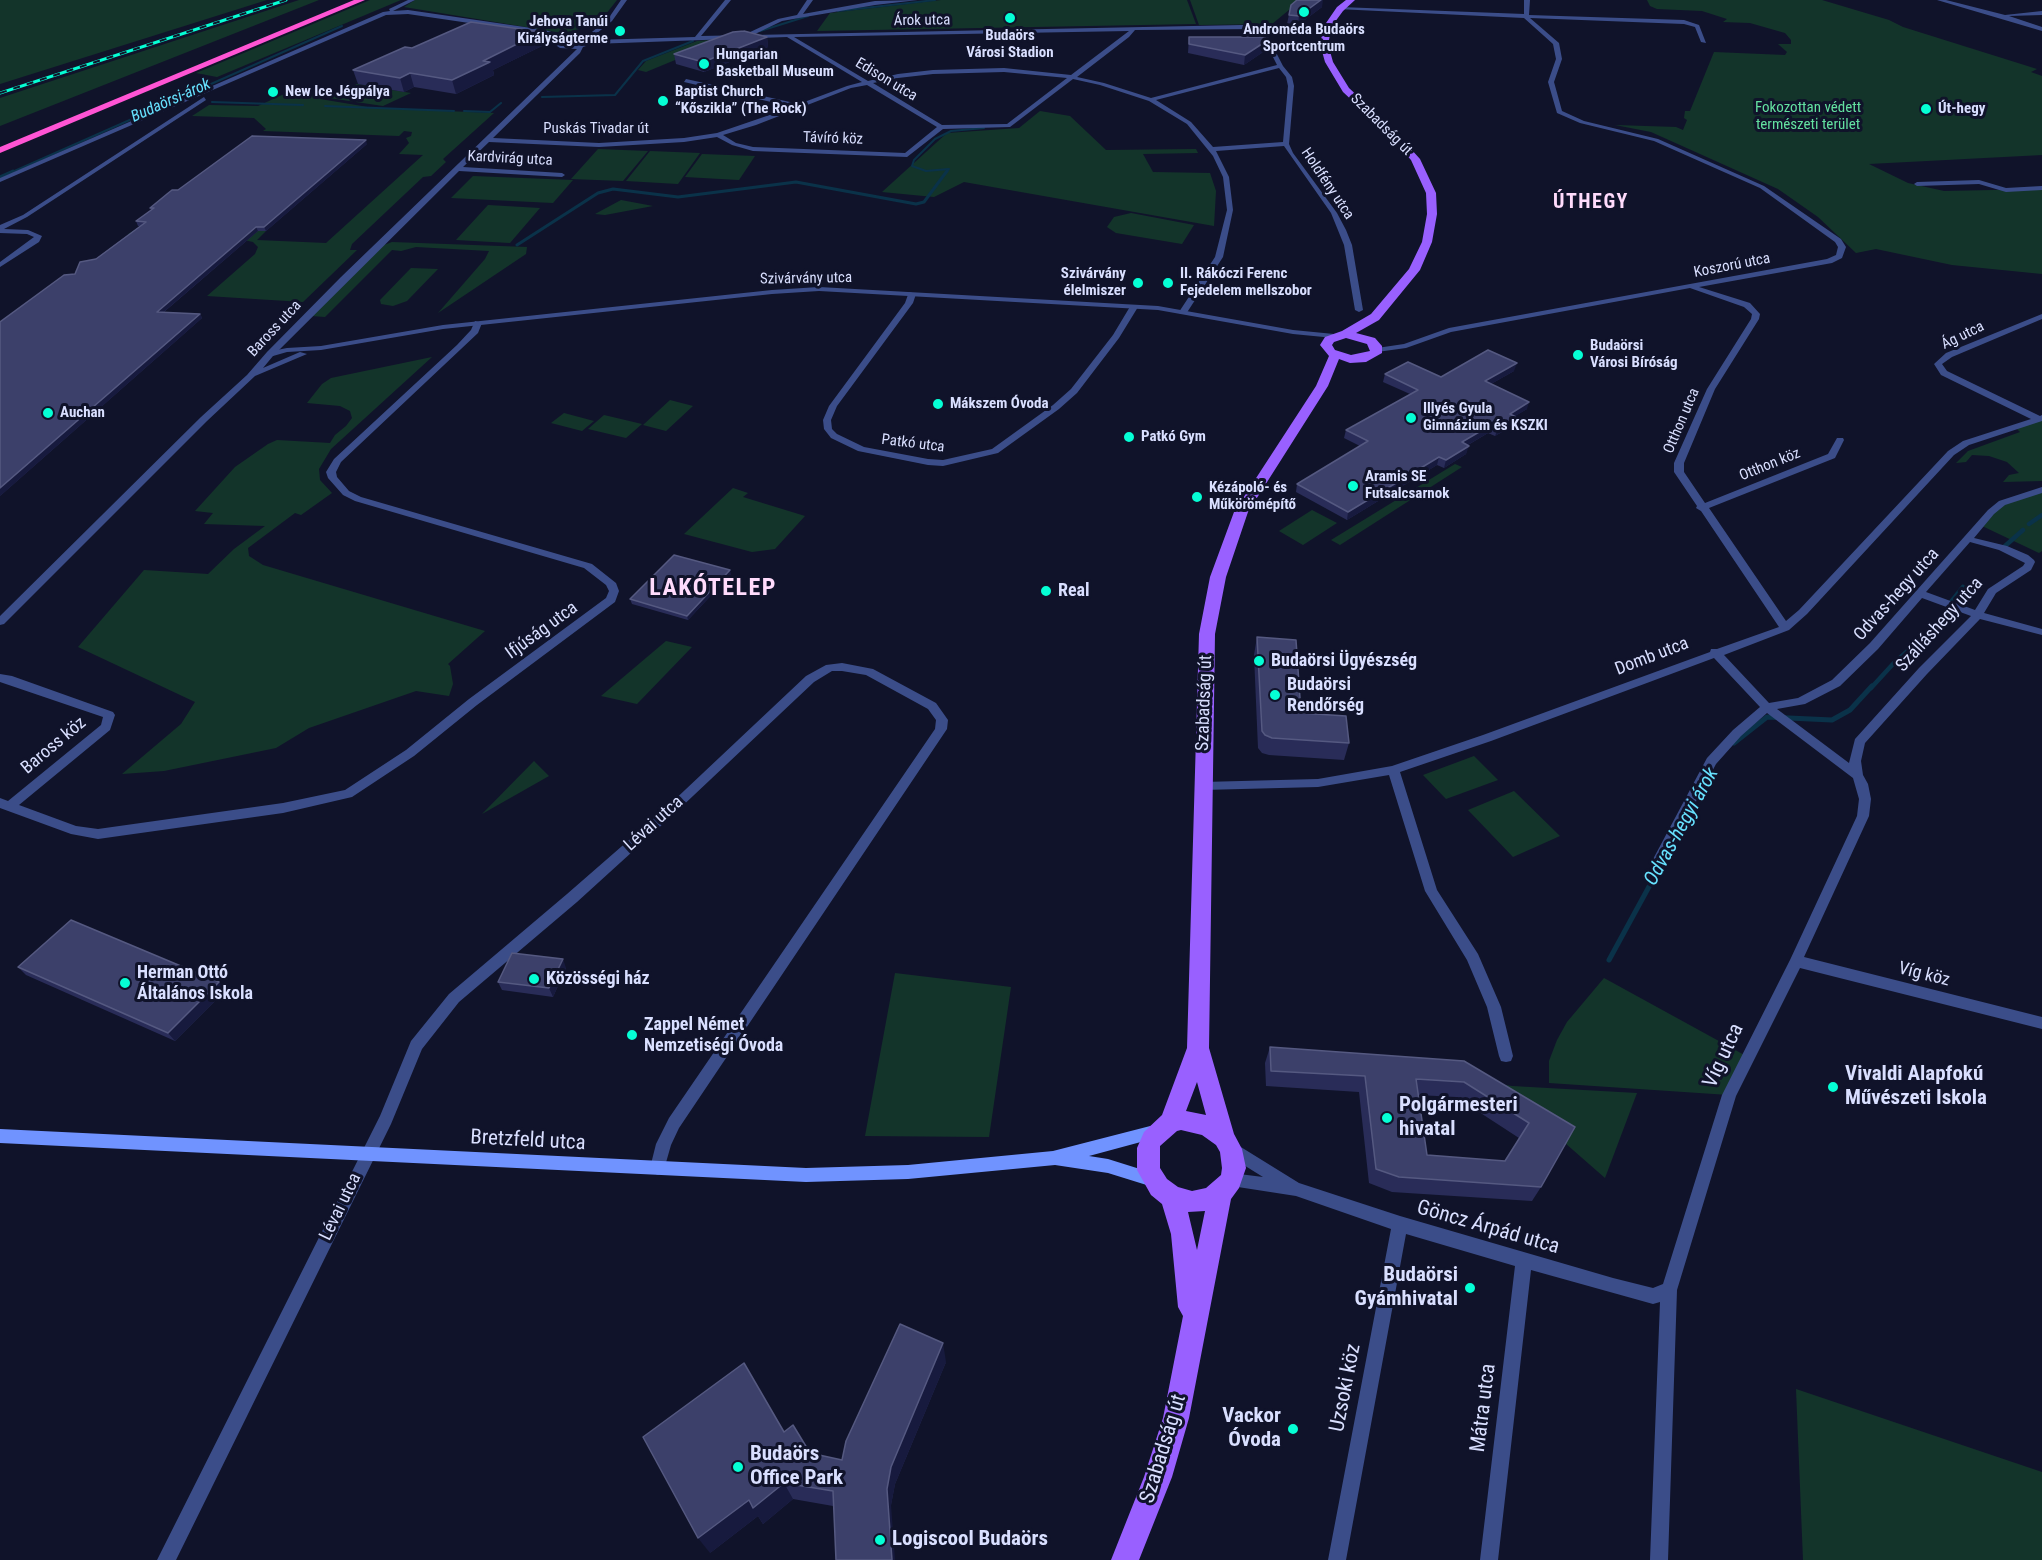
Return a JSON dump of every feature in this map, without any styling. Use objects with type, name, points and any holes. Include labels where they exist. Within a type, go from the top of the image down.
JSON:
[{"type":"highway","points":[[0,140],[343,0]]},
{"type":"highway","points":[[0,150],[361,0]]},
{"type":"main road","points":[[1326,32],[1340,9],[1351,0]]},
{"type":"main road","name":"Szabadság út","points":[[1228,1144],[1198,1048],[1207,634],[1223,561],[1244,507],[1322,386],[1335,343],[1376,317],[1414,270],[1422,256],[1431,227],[1431,193],[1416,159],[1346,90],[1336,76],[1325,51],[1326,32]]},
{"type":"main road","name":"Szabadság út","points":[[1322,386],[1359,359],[1371,356],[1376,317]]},
{"type":"main road","points":[[1335,343],[1374,345]]},
{"type":"main road","points":[[1335,343],[1359,359]]},
{"type":"main road","name":"Szabadság út","points":[[1165,1127],[1198,1048]]},
{"type":"main road","points":[[1181,1120],[1199,1122],[1217,1131],[1228,1144],[1234,1168],[1225,1187],[1202,1202],[1172,1197],[1154,1180],[1149,1170],[1148,1148],[1165,1127],[1181,1120]]},
{"type":"main road","name":"Bretzfeld utca","points":[[0,1136],[806,1175],[864,1174],[1053,1158],[1165,1127]]},
{"type":"main road","name":"Bretzfeld utca","points":[[1053,1158],[1108,1166],[1154,1180]]},
{"type":"main road","name":"Szabadság út","points":[[1125,1560],[1158,1478],[1176,1418],[1225,1187]]},
{"type":"main road","name":"Szabadság út","points":[[1172,1197],[1184,1245],[1189,1278],[1192,1336]]},
{"type":"street","points":[[0,180],[390,12],[412,0]]},
{"type":"street","points":[[562,47],[581,47],[610,20],[624,0]]},
{"type":"street","points":[[697,38],[728,0]]},
{"type":"street","points":[[799,16],[810,0]]},
{"type":"street","points":[[747,36],[780,20],[876,2],[915,0]]},
{"type":"street","points":[[1526,17],[1527,0]]},
{"type":"street","points":[[1940,0],[2003,16],[2042,29]]},
{"type":"street","points":[[1340,9],[1526,17],[1592,17],[1690,23],[1698,27],[1704,42]]},
{"type":"street","points":[[390,12],[408,12],[545,32],[565,38],[578,37],[601,27]]},
{"type":"street","points":[[2003,16],[2042,13]]},
{"type":"street","name":"Koszorú utca","points":[[1374,345],[1406,346],[1449,330],[1690,288],[1838,258],[1842,247],[1838,241],[1762,187],[1656,140],[1582,122],[1559,112],[1551,82],[1559,59],[1556,43],[1526,17]]},
{"type":"street","name":"Árok utca","points":[[578,37],[590,40],[1260,27],[1326,32]]},
{"type":"street","name":"Holdfény utca","points":[[1260,27],[1280,66],[1289,77],[1291,86],[1286,144],[1334,213],[1342,230],[1348,245],[1359,310]]},
{"type":"street","points":[[941,127],[1008,126],[1127,36],[1132,29]]},
{"type":"street","name":"Edison utca","points":[[788,35],[941,127]]},
{"type":"street","points":[[565,38],[558,42],[562,47],[570,50],[573,56]]},
{"type":"street","name":"Baross utca","points":[[0,622],[581,47]]},
{"type":"street","points":[[0,229],[14,223],[167,122],[214,94],[310,54]]},
{"type":"street","points":[[1151,100],[1280,66]]},
{"type":"street","name":"Puskás Tivadar út","points":[[489,140],[623,145],[718,135],[754,124],[822,96],[867,83],[912,74],[1004,70],[1071,77],[1116,87],[1151,100],[1189,123],[1211,149],[1226,177],[1230,210],[1219,257],[1183,312]]},
{"type":"street","points":[[686,81],[799,106]]},
{"type":"street","points":[[144,129],[167,122]]},
{"type":"street","name":"Távíró köz","points":[[718,135],[734,144],[753,149],[907,155],[941,127]]},
{"type":"street","points":[[0,187],[129,132]]},
{"type":"street","name":"Holdfény utca","points":[[1211,149],[1286,144]]},
{"type":"street","name":"Kardvirág utca","points":[[457,170],[562,175]]},
{"type":"street","points":[[1917,184],[1978,182],[2006,190],[2042,188]]},
{"type":"street","points":[[14,223],[13,228],[17,232]]},
{"type":"street","points":[[0,229],[35,233],[38,236],[36,240],[0,265]]},
{"type":"street","name":"Otthon utca","points":[[1690,288],[1747,305],[1756,314],[1711,389],[1679,464],[1678,472],[1785,628]]},
{"type":"street","name":"Szivárvány utca","points":[[270,354],[321,348],[416,331],[796,290],[912,294],[1134,307],[1183,312],[1293,332],[1335,343]]},
{"type":"street","name":"Patkó utca","points":[[912,294],[909,303],[833,406],[827,420],[828,429],[834,436],[861,449],[909,460],[943,463],[995,451],[1056,407],[1074,391],[1134,307]]},
{"type":"street","name":"Ág utca","points":[[2040,419],[1944,373],[1938,364],[1949,355],[2042,316]]},
{"type":"street","name":"Ifjúság utca","points":[[5,804],[75,831],[98,834],[272,809],[348,794],[410,753],[473,702],[611,600],[614,591],[611,583],[588,566],[358,499],[346,493],[333,478],[331,472],[337,461],[460,347],[475,331],[478,324]]},
{"type":"street","name":"Szivárvány utca","points":[[250,377],[285,360],[321,348]]},
{"type":"street","name":"Domb utca","points":[[1203,786],[1318,783],[1393,770],[1487,738],[1785,628],[1803,612],[1951,453],[1966,443],[2040,419]]},
{"type":"street","name":"Otthon köz","points":[[1701,508],[1832,456],[1840,440]]},
{"type":"street","name":"Odvas-hegy utca","points":[[1767,707],[1801,701],[1836,683],[1874,646],[2002,503],[2042,490]]},
{"type":"street","name":"Szálláshegy utca","points":[[1857,775],[1856,760],[1859,742],[1923,671],[1978,615],[1992,591],[2027,568],[2030,562],[2003,548],[1968,539]]},
{"type":"street","points":[[1921,594],[1978,615],[2042,632]]},
{"type":"street","points":[[1715,652],[1767,707],[1857,775]]},
{"type":"street","name":"Lévai utca","points":[[166,1560],[386,1119],[416,1045],[454,998],[638,839],[810,679],[830,668],[842,667],[869,672],[932,706],[942,720],[941,729],[674,1123],[664,1144],[658,1168]]},
{"type":"street","name":"Baross köz","points":[[0,678],[109,715],[105,727],[5,804]]},
{"type":"street","points":[[1657,863],[1711,761],[1737,733],[1767,707]]},
{"type":"street","points":[[1393,770],[1431,891],[1473,958],[1494,1007],[1506,1056]]},
{"type":"street","name":"Víg utca","points":[[1659,1560],[1669,1290],[1729,1095],[1796,961],[1863,816],[1862,784],[1857,775]]},
{"type":"street","name":"Víg köz","points":[[1796,961],[2042,1023]]},
{"type":"street","name":"Göncz Árpád utca","points":[[1228,1144],[1296,1189],[1400,1224],[1653,1296],[1669,1290]]},
{"type":"street","name":"Göncz Árpád utca","points":[[1225,1187],[1296,1189]]},
{"type":"street","name":"Uzsoki köz","points":[[1337,1560],[1400,1224]]},
{"type":"street","name":"Mátra utca","points":[[1489,1560],[1524,1260]]},
{"type":"green space","points":[[0,0],[267,0],[0,84]]},
{"type":"green space","points":[[299,0],[319,0],[0,126],[0,98]]},
{"type":"green space","points":[[370,0],[401,0],[217,77],[196,73]]},
{"type":"green space","points":[[415,0],[617,0],[602,19],[584,28],[562,33],[404,7]]},
{"type":"green space","name":"Budaörs Városi Stadion","points":[[941,0],[1187,0],[1196,24],[817,31],[830,13]]},
{"type":"green space","points":[[1190,0],[1301,0],[1272,24],[1199,25]]},
{"type":"green space","name":"Fokozottan védett természeti terület","points":[[1647,0],[1822,0],[2037,69],[2031,72],[2042,76],[2042,155],[1869,164],[1908,183],[1944,191],[2042,189],[2042,274],[1952,265],[1876,249],[1856,253],[1818,217],[1778,189],[1651,132],[1615,125],[1676,127],[1683,130],[1687,120],[1684,118],[1685,111],[1690,111],[1714,52],[1785,55],[1787,52],[1778,44],[1791,44],[1791,40],[1785,33],[1750,23],[1723,22],[1727,19],[1702,11],[1657,9],[1650,6]]},
{"type":"green space","points":[[726,39],[646,72],[638,70],[646,61],[697,41]]},
{"type":"green space","points":[[357,84],[388,89],[375,96],[363,94],[373,97],[392,90],[411,93],[383,106],[329,98]]},
{"type":"green space","points":[[295,89],[329,94],[320,99],[374,108],[494,113],[443,159],[446,162],[431,176],[423,177],[352,244],[350,250],[357,250],[303,302],[207,296],[255,254],[258,247],[253,242],[239,239],[128,234],[141,226],[266,231],[257,240],[326,243],[423,155],[399,154],[409,143],[406,138],[411,136],[412,132],[404,131],[399,136],[263,131],[266,129],[254,118],[192,116],[209,105],[258,106]]},
{"type":"green space","points":[[1040,111],[1070,116],[1106,150],[1196,149],[1198,153],[1143,154],[1153,172],[1210,173],[1216,191],[1214,226],[964,182],[934,197],[882,192],[947,133],[1019,128]]},
{"type":"green space","points":[[598,149],[648,151],[623,181],[571,179]]},
{"type":"green space","points":[[650,151],[700,153],[678,184],[626,181]]},
{"type":"green space","points":[[702,154],[755,156],[739,180],[685,177]]},
{"type":"green space","points":[[473,176],[573,180],[553,203],[451,198]]},
{"type":"green space","points":[[621,200],[653,206],[605,215],[595,214]]},
{"type":"green space","points":[[488,205],[540,208],[510,243],[456,240]]},
{"type":"green space","points":[[1131,213],[1194,225],[1182,244],[1116,233],[1107,227],[1114,217]]},
{"type":"green space","points":[[392,242],[527,247],[526,254],[438,313],[485,259],[489,251],[416,247],[401,251],[392,250],[325,317],[312,316],[384,245]]},
{"type":"green space","points":[[411,268],[438,269],[407,301],[393,306],[381,304],[380,300]]},
{"type":"green space","points":[[432,357],[331,449],[319,469],[320,480],[332,493],[301,515],[295,513],[248,548],[249,556],[263,565],[485,631],[448,664],[453,684],[449,696],[416,691],[309,728],[276,748],[164,771],[122,774],[181,724],[195,702],[78,647],[144,570],[208,574],[234,549],[265,526],[204,524],[213,513],[195,511],[235,467],[268,444],[277,440],[330,443],[352,418],[350,411],[340,406],[307,403],[322,384],[331,378]]},
{"type":"green space","points":[[670,400],[693,406],[666,431],[643,425]]},
{"type":"green space","points":[[564,413],[594,421],[582,431],[551,423]]},
{"type":"green space","points":[[604,415],[642,424],[626,438],[588,429]]},
{"type":"green space","points":[[2042,418],[2042,481],[2003,482],[2009,475],[2019,473],[2007,462],[1989,456],[1972,455],[1966,462],[1956,463],[1968,451],[2020,432],[2015,427]]},
{"type":"green space","points":[[1455,464],[1462,467],[1340,545],[1331,540]]},
{"type":"green space","points":[[733,488],[748,493],[743,497],[805,516],[775,549],[752,552],[684,534]]},
{"type":"green space","points":[[2042,490],[2042,551],[2039,553],[1980,525],[2002,503]]},
{"type":"green space","points":[[1312,510],[1337,523],[1303,545],[1279,531]]},
{"type":"green space","points":[[666,641],[692,647],[637,704],[601,696]]},
{"type":"green space","points":[[1474,756],[1498,780],[1446,799],[1423,775]]},
{"type":"green space","points":[[534,761],[549,776],[482,814]]},
{"type":"green space","points":[[1514,791],[1560,836],[1513,857],[1468,810]]},
{"type":"green space","points":[[895,973],[1011,987],[989,1137],[865,1136]]},
{"type":"green space","points":[[1604,978],[1748,1057],[1729,1095],[1549,1083],[1549,1061],[1557,1040],[1567,1022]]},
{"type":"green space","points":[[1456,1077],[1512,1086],[1637,1093],[1605,1178],[1565,1143]]},
{"type":"green space","points":[[1796,1389],[2042,1472],[2042,1560],[1803,1560]]},
{"type":"building","points":[[1297,0],[1321,0],[1299,16],[1289,15],[1291,5]]},
{"type":"building","points":[[471,22],[541,32],[483,61],[490,62],[452,80],[410,73],[400,78],[353,70],[405,47],[412,48]]},
{"type":"building","points":[[744,31],[767,37],[703,62],[674,54],[733,32]]},
{"type":"building","points":[[1189,37],[1266,37],[1268,40],[1245,55],[1189,44]]},
{"type":"building","name":"Auchan","points":[[252,136],[366,140],[264,227],[256,227],[157,312],[200,314],[0,488],[0,322],[64,275],[75,274],[80,262],[96,259],[146,222],[136,221],[154,208],[150,208],[172,190],[178,190]]},
{"type":"building","points":[[1488,350],[1517,363],[1485,381],[1529,402],[1510,414],[1516,417],[1498,428],[1491,425],[1462,442],[1469,446],[1446,460],[1439,457],[1348,512],[1297,484],[1368,441],[1346,430],[1418,390],[1385,374],[1408,362],[1441,377]]},
{"type":"building","points":[[674,555],[730,570],[687,616],[630,599]]},
{"type":"building","name":"Budaörsi Rendőrség","points":[[1257,637],[1296,640],[1301,713],[1346,716],[1349,743],[1272,738],[1265,735],[1262,731]]},
{"type":"building","name":"Herman Ottó Általános Iskola","points":[[71,920],[219,982],[168,1033],[18,967]]},
{"type":"building","name":"Közösségi ház","points":[[512,953],[563,959],[549,988],[498,982]]},
{"type":"building","points":[[1270,1047],[1464,1061],[1575,1127],[1541,1187],[1399,1177],[1376,1169],[1365,1076],[1271,1071]],"holes":[[[1416,1079],[1464,1082],[1529,1123],[1505,1161],[1427,1155]]]},
{"type":"building","points":[[900,1324],[943,1343],[891,1467],[887,1489],[892,1560],[836,1560],[833,1491],[784,1483],[753,1508],[749,1500],[698,1538],[643,1437],[744,1363],[784,1432],[793,1425],[810,1453],[842,1460],[846,1441]]},
{"type":"waterway","name":"Budaörsi-árok","points":[[838,11],[935,0]]},
{"type":"waterway","name":"Budaörsi-árok","points":[[760,31],[808,16]]},
{"type":"waterway","name":"Budaörsi-árok","points":[[10,173],[342,26]]},
{"type":"waterway","name":"Budaörsi-árok","points":[[542,97],[615,95],[643,61],[693,41]]},
{"type":"waterway","name":"Budaörsi-árok","points":[[212,102],[303,105]]},
{"type":"waterway","name":"Budaörsi-árok","points":[[464,111],[490,112],[501,103]]},
{"type":"waterway","name":"Budaörsi-árok","points":[[325,106],[454,111]]},
{"type":"waterway","points":[[946,173],[949,169],[926,171],[912,166],[914,160],[935,139],[951,131],[984,128]]},
{"type":"waterway","name":"Budaörsi-árok","points":[[0,177],[13,171]]},
{"type":"waterway","points":[[517,245],[598,193],[613,189],[678,197],[796,182],[916,204],[924,202],[947,171]]},
{"type":"waterway","name":"Odvas-hegyi árok","points":[[2029,524],[2042,515]]},
{"type":"waterway","name":"Odvas-hegyi árok","points":[[2005,546],[2023,530]]},
{"type":"waterway","name":"Odvas-hegyi árok","points":[[1951,602],[1963,587]]},
{"type":"waterway","name":"Odvas-hegyi árok","points":[[1871,688],[1893,664],[1941,621],[1947,610]]},
{"type":"waterway","name":"Odvas-hegyi árok","points":[[1734,743],[1767,717],[1832,720],[1850,710],[1872,686]]},
{"type":"waterway","name":"Odvas-hegyi árok","points":[[1609,960],[1663,861]]},
{"type":"railway","points":[[0,93],[286,0]]},
{"type":"place","name":"Androméda Budaörs Sportcentrum","points":[[1304,12]]},
{"type":"place","name":"Budaörs Városi Stadion","points":[[1010,18]]},
{"type":"place","name":"Jehova Tanúi Királyságterme","points":[[620,31]]},
{"type":"place","name":"Hungarian Basketball Museum","points":[[704,64]]},
{"type":"place","name":"New Ice Jégpálya","points":[[273,92]]},
{"type":"place","name":"Baptist Church “Kőszikla” (The Rock)","points":[[663,101]]},
{"type":"place","name":"Út-hegy","points":[[1926,109]]},
{"type":"place","name":"Szivárvány élelmiszer","points":[[1138,283]]},
{"type":"place","name":"II. Rákóczi Ferenc Fejedelem mellszobor","points":[[1168,283]]},
{"type":"place","name":"Budaörsi Városi Bíróság","points":[[1578,355]]},
{"type":"place","name":"Mákszem Óvoda","points":[[938,404]]},
{"type":"place","name":"Auchan","points":[[48,413]]},
{"type":"place","name":"Illyés Gyula Gimnázium és KSZKI","points":[[1411,418]]},
{"type":"place","name":"Patkó Gym","points":[[1129,437]]},
{"type":"place","name":"Aramis SE Futsalcsarnok","points":[[1353,486]]},
{"type":"place","name":"Kézápoló- és Műkörömépítő","points":[[1197,497]]},
{"type":"place","name":"Real","points":[[1046,591]]},
{"type":"place","name":"Budaörsi Ügyészség","points":[[1259,661]]},
{"type":"place","name":"Budaörsi Rendőrség","points":[[1275,695]]},
{"type":"place","name":"Közösségi ház","points":[[534,979]]},
{"type":"place","name":"Herman Ottó Általános Iskola","points":[[125,983]]},
{"type":"place","name":"Zappel Német Nemzetiségi Óvoda","points":[[632,1035]]},
{"type":"place","name":"Vivaldi Alapfokú Művészeti Iskola","points":[[1833,1087]]},
{"type":"place","name":"Polgármesteri hivatal","points":[[1387,1118]]},
{"type":"place","name":"Budaörsi Gyámhivatal","points":[[1470,1288]]},
{"type":"place","name":"Vackor Óvoda","points":[[1293,1429]]},
{"type":"place","name":"Budaörs Office Park","points":[[738,1467]]},
{"type":"place","name":"Logiscool Budaörs","points":[[880,1540]]},
{"type":"district","name":"ÚTHEGY","points":[[1591,203]]},
{"type":"district","name":"LAKÓTELEP","points":[[713,589]]}]
